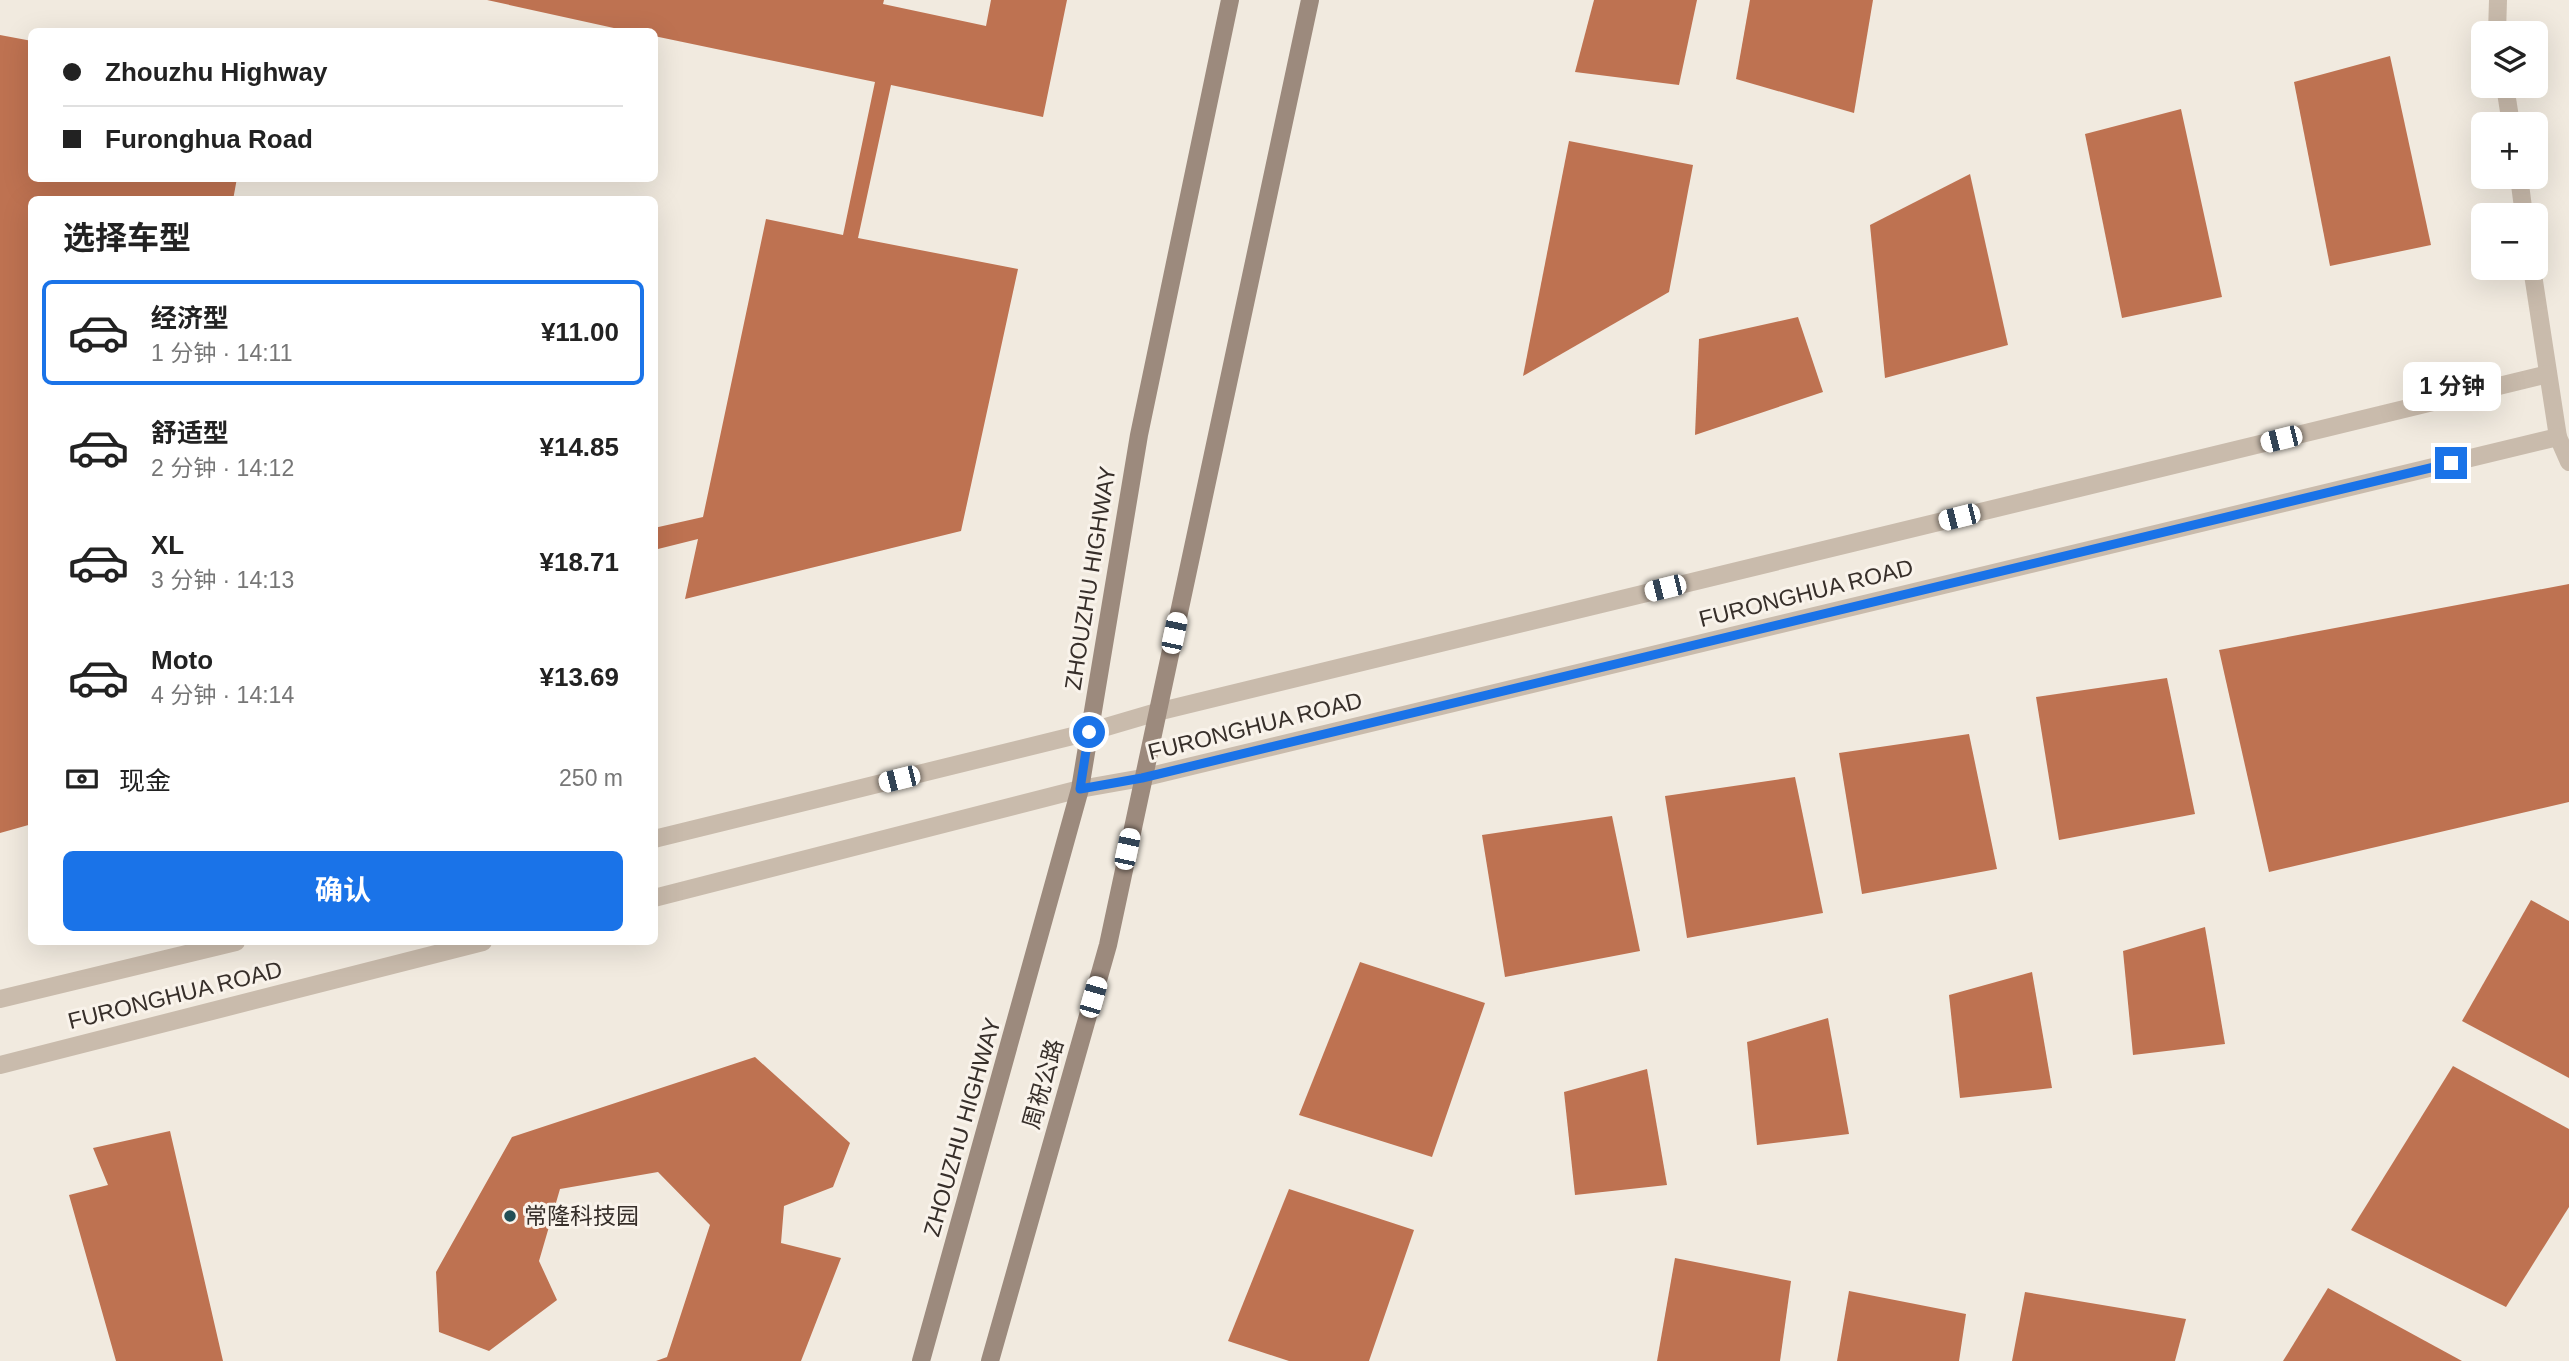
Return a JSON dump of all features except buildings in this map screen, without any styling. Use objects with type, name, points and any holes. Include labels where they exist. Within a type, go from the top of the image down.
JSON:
[{"type":"street","name":"ZHOUZHU HIGHWAY","points":[[921,1361],[1080,789],[1139,435],[1230,0]]},
{"type":"street","points":[[1142,778],[1310,0]]},
{"type":"street","points":[[2497,21],[2498,0]]},
{"type":"street","points":[[2534,280],[2558,438],[2569,462]]},
{"type":"street","points":[[658,838],[1089,732],[1157,712],[2548,374]]},
{"type":"street","name":"FURONGHUA ROAD","points":[[658,897],[1080,789],[1142,778],[2558,438]]},
{"type":"street","name":"周祝公路","points":[[990,1361],[1108,945],[1142,778]]},
{"type":"street","points":[[0,999],[224,945]]},
{"type":"street","name":"FURONGHUA ROAD","points":[[0,1065],[472,945]]},
{"type":"place","name":"常隆科技园","points":[[510,1216]]},
{"type":"route","points":[[1089,732],[1080,789],[1142,778],[2451,463]]}]
